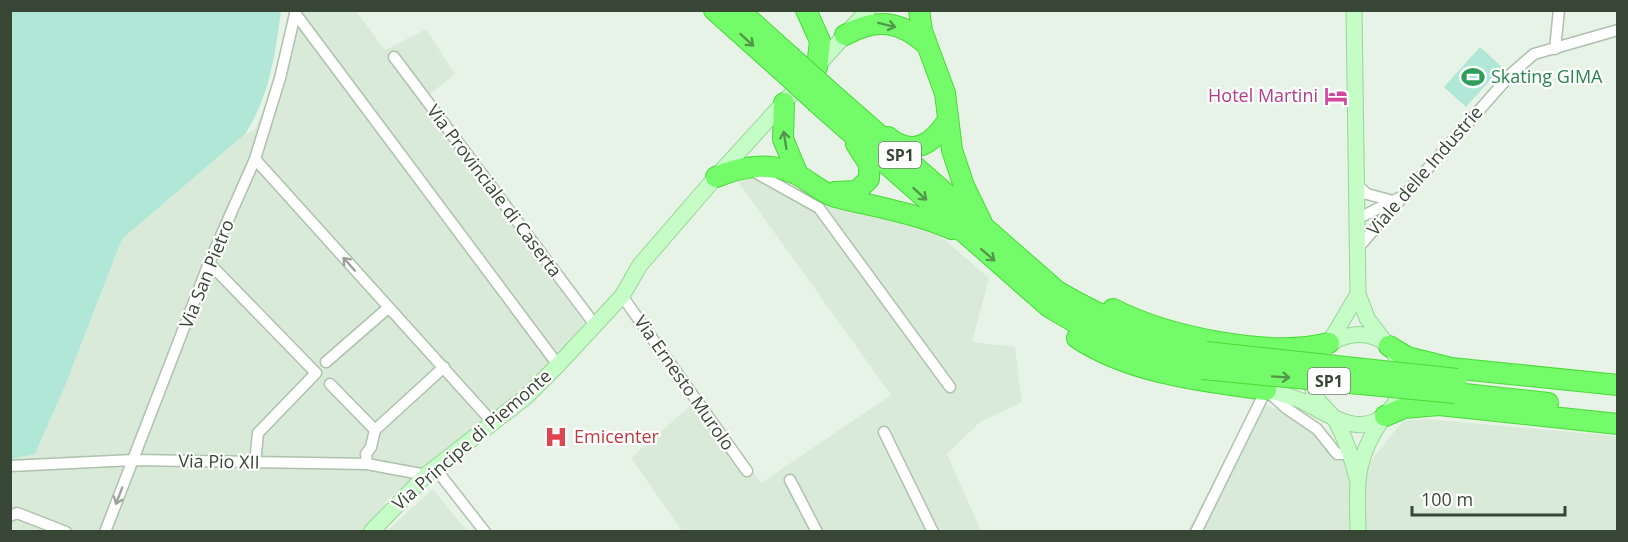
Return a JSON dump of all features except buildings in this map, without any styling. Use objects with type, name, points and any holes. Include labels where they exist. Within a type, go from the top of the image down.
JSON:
[{"type":"highway","name":"SP1","points":[[739,10],[785,62],[822,97],[986,230],[1049,307],[1090,331],[1125,346],[1204,360],[1456,386],[1617,395]]},
{"type":"highway","points":[[806,10],[820,41],[817,67]]},
{"type":"highway","points":[[919,10],[927,45],[945,93],[952,150],[964,186],[986,230]]},
{"type":"highway","name":"SP1","points":[[715,12],[785,62]]},
{"type":"highway","points":[[845,35],[865,24],[883,23],[909,32],[927,45]]},
{"type":"highway","points":[[784,103],[783,139],[798,175]]},
{"type":"highway","name":"SP1","points":[[849,119],[966,235],[1013,265]]},
{"type":"highway","points":[[849,119],[876,126],[894,141],[910,147],[937,138],[948,120]]},
{"type":"highway","points":[[818,188],[847,193],[857,191],[869,179],[869,164],[849,119]]},
{"type":"highway","points":[[716,177],[747,167],[767,167],[798,175],[834,196],[913,214],[966,235]]},
{"type":"highway","points":[[1013,265],[1117,310],[1175,331],[1237,345],[1307,349],[1329,343]]},
{"type":"highway","points":[[1013,265],[1032,301],[1062,328],[1109,355],[1192,379],[1266,390]]},
{"type":"highway","points":[[1389,346],[1407,357],[1451,368],[1617,385]]},
{"type":"highway","name":"SP1","points":[[1456,386],[1617,411]]},
{"type":"highway","points":[[1385,416],[1404,408],[1439,405],[1617,424]]},
{"type":"street","name":"Via Principe di Piemonte","points":[[371,531],[431,471],[494,424],[558,365],[622,296],[640,265],[716,177],[868,10]]},
{"type":"street","points":[[1354,10],[1358,294],[1367,318],[1389,346],[1401,368],[1403,386],[1397,402],[1385,416],[1362,456],[1357,478],[1358,531]]},
{"type":"street","points":[[1556,49],[1559,10]]},
{"type":"street","points":[[296,12],[558,365]]},
{"type":"street","name":"Via San Pietro","points":[[105,531],[209,263],[255,159],[296,12]]},
{"type":"street","name":"Viale delle Industrie","points":[[1357,249],[1512,73],[1534,54],[1617,30]]},
{"type":"street","name":"Via Provinciale di Caserta","points":[[394,57],[595,325]]},
{"type":"street","points":[[255,159],[494,424]]},
{"type":"street","points":[[747,167],[819,208],[950,387]]},
{"type":"street","points":[[1356,184],[1367,194],[1393,201]]},
{"type":"street","points":[[1357,219],[1404,195]]},
{"type":"street","points":[[209,263],[316,373],[258,433],[255,463]]},
{"type":"street","points":[[1357,478],[1350,454],[1334,419],[1321,407],[1313,391],[1312,374],[1317,357],[1329,343],[1358,294]]},
{"type":"street","name":"Via Ernesto Murolo","points":[[622,296],[747,471]]},
{"type":"street","points":[[326,362],[388,308]]},
{"type":"street","points":[[1329,343],[1345,335],[1363,334],[1389,346]]},
{"type":"street","points":[[367,464],[366,454],[371,447],[375,430],[444,367]]},
{"type":"street","points":[[330,384],[375,430]]},
{"type":"street","points":[[1266,390],[1287,395],[1351,425],[1369,423],[1385,416]]},
{"type":"street","points":[[1266,390],[1286,408],[1317,429],[1337,454],[1350,454]]},
{"type":"street","points":[[1196,531],[1266,390]]},
{"type":"street","points":[[884,432],[933,531]]},
{"type":"street","name":"Via Pio XII","points":[[10,465],[133,460],[367,464],[431,471]]},
{"type":"street","points":[[431,471],[485,531]]},
{"type":"street","points":[[790,480],[817,531]]},
{"type":"street","points":[[10,516],[16,513],[66,531]]},
{"type":"shaded area","points":[[10,11],[281,11],[274,59],[266,90],[245,134],[122,239],[65,386],[35,454],[11,459]]},
{"type":"shaded area","points":[[289,11],[356,11],[385,50],[426,29],[455,74],[422,100],[584,323],[533,384],[387,500],[368,531],[11,531],[10,459],[35,454],[65,386],[122,239],[245,134],[254,131],[274,85]]},
{"type":"shaded area","name":"Skating GIMA","points":[[1480,47],[1502,67],[1466,107],[1444,87]]},
{"type":"shaded area","points":[[736,179],[776,179],[854,212],[931,228],[989,278],[972,342],[1015,347],[1022,402],[980,422],[947,454],[981,531],[682,531],[631,458],[699,398],[761,483],[891,395]]},
{"type":"shaded area","points":[[1256,402],[1319,423],[1337,461],[1369,463],[1403,421],[1426,419],[1617,436],[1617,531],[1187,532]]},
{"type":"shaded area","points":[[433,489],[467,531],[387,531]]},
{"type":"place","name":"Skating GIMA","points":[[1473,77]]},
{"type":"place","name":"Hotel Martini","points":[[1336,96]]},
{"type":"place","name":"Emicenter","points":[[556,437]]}]
